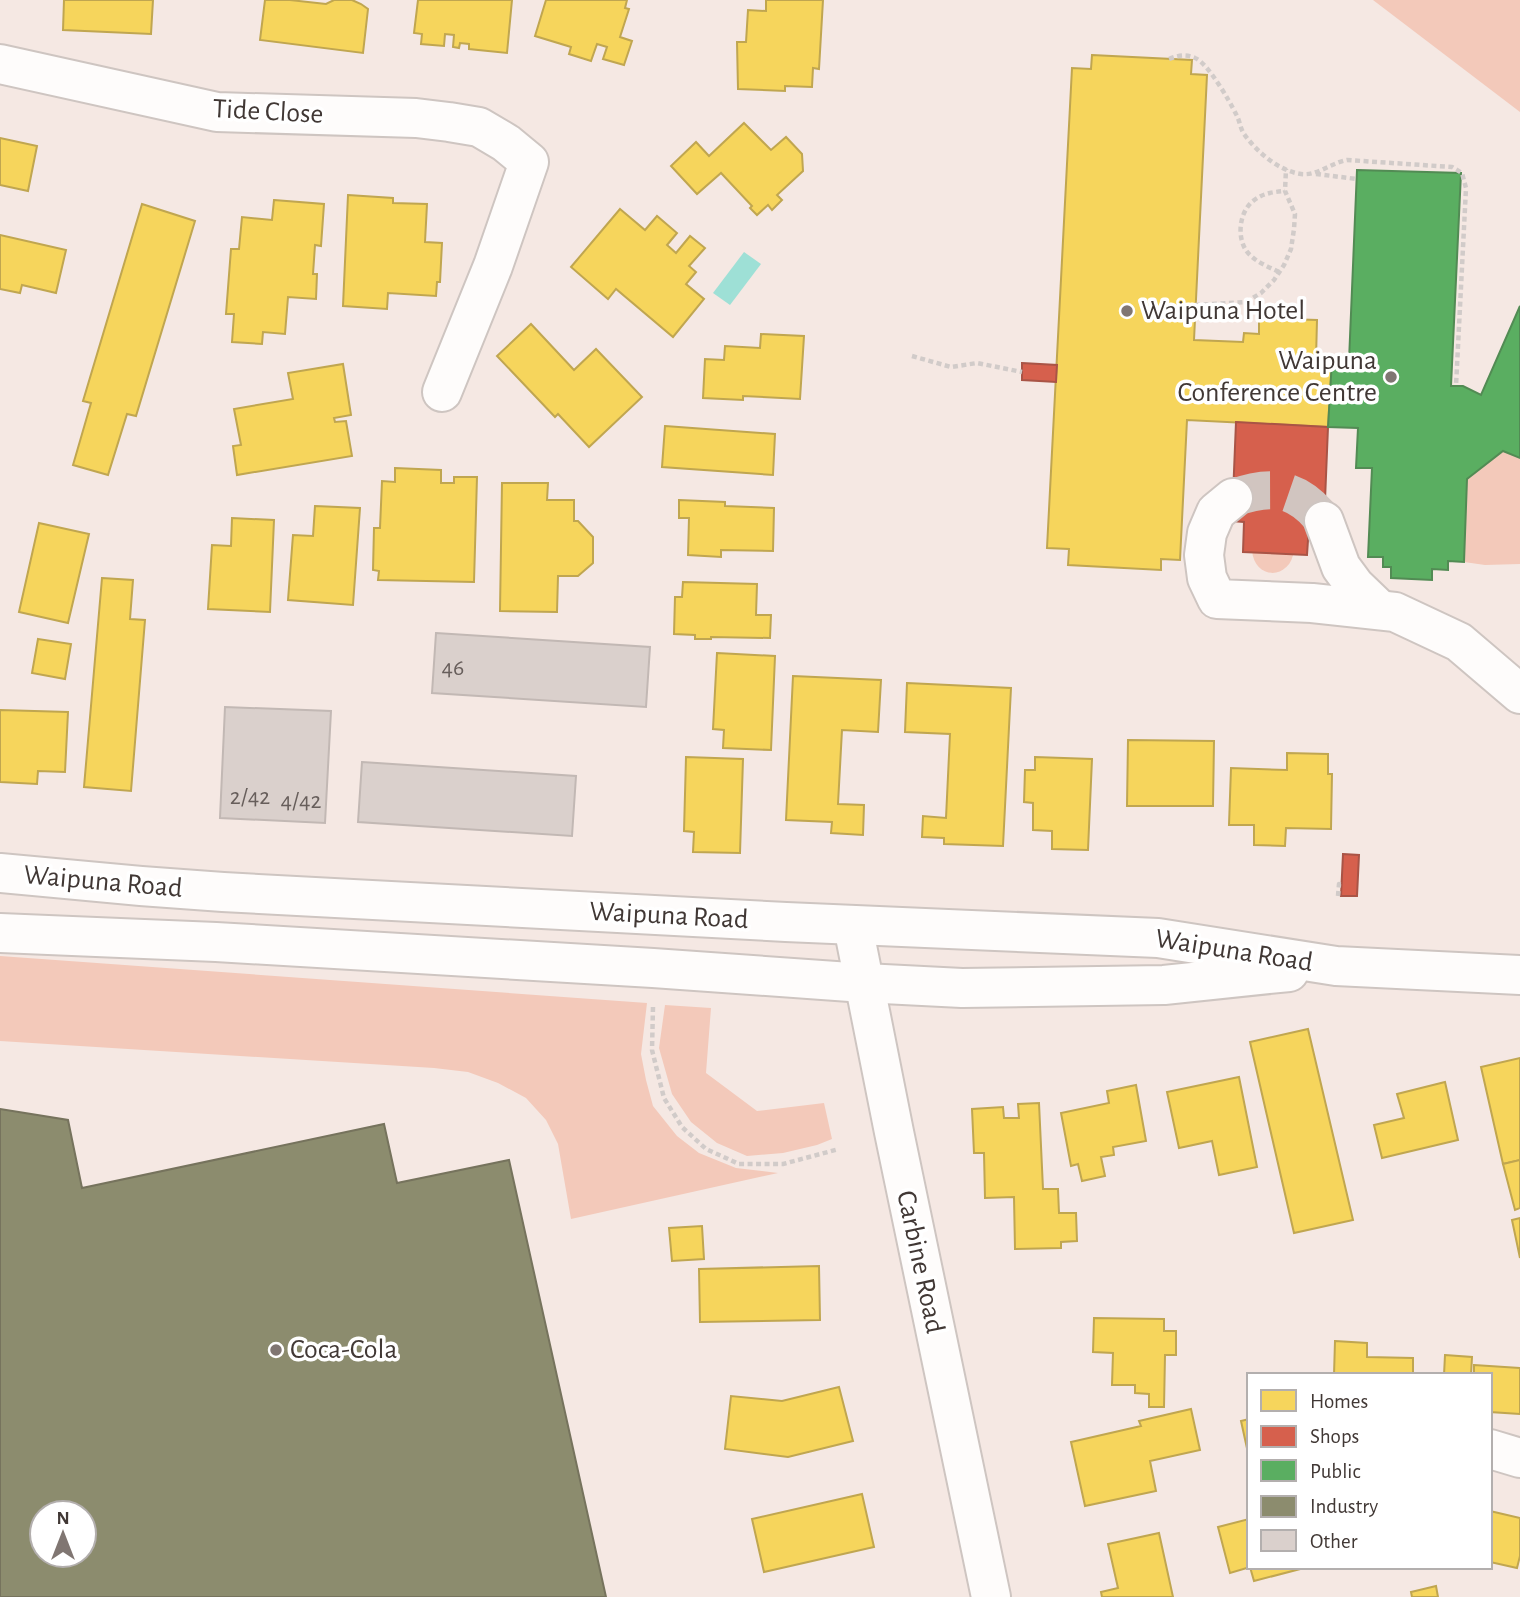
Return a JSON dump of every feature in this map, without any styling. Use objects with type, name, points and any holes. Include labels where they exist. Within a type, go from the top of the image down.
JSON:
[{"type":"main road","name":"Tide Close","points":[[0,64],[217,112],[416,118],[479,127],[506,143],[529,162],[493,266],[442,392]]},
{"type":"main road","points":[[1233,498],[1216,512],[1207,533],[1204,555],[1207,578],[1217,599],[1312,603],[1395,612],[1459,642],[1520,694]]},
{"type":"main road","points":[[1324,521],[1341,567],[1355,586],[1380,610]]},
{"type":"main road","name":"Waipuna Road","points":[[0,873],[223,892],[853,926],[1158,937],[1336,966],[1520,975]]},
{"type":"main road","points":[[216,942],[223,892]]},
{"type":"main road","name":"Carbine Road","points":[[853,926],[991,1597]]},
{"type":"main road","name":"Waipuna Road","points":[[0,933],[216,942],[962,988],[1164,985],[1336,966]]},
{"type":"main road","points":[[1492,1450],[1520,1458]]},
{"type":"path","points":[[1170,59],[1181,55],[1198,59],[1215,78],[1243,132],[1269,160],[1301,174],[1357,178]]},
{"type":"path","points":[[1315,173],[1347,160],[1452,167],[1462,173],[1466,188],[1456,386]]},
{"type":"path","points":[[1195,305],[1246,302],[1261,293],[1279,272],[1290,249],[1294,229],[1295,214],[1285,191],[1286,169]]},
{"type":"path","points":[[1279,272],[1248,254],[1240,234],[1243,217],[1252,202],[1267,193],[1285,191]]},
{"type":"path","points":[[912,356],[951,367],[977,363],[1022,372]]},
{"type":"path","points":[[1338,896],[1339,884],[1341,885]]},
{"type":"path","points":[[653,999],[652,1050],[664,1098],[682,1127],[706,1149],[740,1164],[783,1164],[839,1149]]},
{"type":"shaded area","points":[[1373,0],[1520,0],[1520,112]]},
{"type":"shaded area","points":[[1503,451],[1520,458],[1520,564],[1485,565],[1464,562],[1467,479]]},
{"type":"shaded area","points":[[1252,550],[1294,550],[1286,567],[1273,573],[1265,572],[1259,567]]},
{"type":"shaded area","points":[[0,956],[647,1003],[641,1054],[653,1106],[677,1136],[699,1153],[736,1168],[778,1173],[571,1219],[558,1144],[546,1120],[526,1098],[498,1083],[468,1072],[434,1068],[0,1041]]},
{"type":"shaded area","points":[[665,1005],[711,1008],[706,1073],[757,1111],[824,1103],[832,1139],[783,1153],[747,1156],[717,1143],[691,1122],[672,1094],[659,1048]]},
{"type":"water","points":[[744,252],[761,264],[730,305],[713,293]]},
{"type":"building: Homes","points":[[64,0],[153,0],[151,34],[63,30]]},
{"type":"building: Homes","points":[[265,0],[326,4],[334,0],[352,0],[361,4],[368,9],[363,53],[260,40]]},
{"type":"building: Homes","points":[[418,0],[512,0],[507,53],[469,49],[469,44],[460,43],[459,48],[453,47],[454,35],[445,34],[444,46],[421,44],[422,34],[414,33]]},
{"type":"building: Homes","points":[[546,0],[627,0],[625,8],[629,9],[620,37],[632,41],[624,65],[603,59],[607,47],[597,44],[591,61],[569,54],[571,47],[535,36]]},
{"type":"building: Homes","points":[[766,0],[823,0],[819,69],[813,68],[812,87],[785,86],[785,91],[738,89],[737,42],[746,42],[748,10],[766,11]]},
{"type":"building: Homes","name":"Waipuna Hotel","points":[[1092,55],[1192,60],[1191,74],[1207,75],[1194,340],[1243,342],[1244,333],[1259,334],[1259,318],[1317,320],[1316,359],[1332,360],[1328,427],[1187,420],[1180,560],[1161,559],[1161,570],[1068,565],[1069,549],[1047,548],[1072,68],[1091,69]]},
{"type":"building: Homes","points":[[744,123],[771,150],[786,137],[802,154],[803,171],[777,195],[782,200],[772,210],[768,205],[757,215],[721,173],[697,194],[671,166],[696,142],[709,156]]},
{"type":"building: Homes","points":[[0,138],[37,146],[28,191],[0,185]]},
{"type":"building: Homes","points":[[348,195],[393,198],[393,203],[427,204],[425,242],[442,243],[440,282],[437,282],[436,296],[388,293],[387,309],[343,306]]},
{"type":"building: Homes","points":[[274,200],[324,204],[321,246],[315,245],[313,274],[317,274],[316,299],[288,297],[285,334],[263,332],[262,344],[232,342],[234,314],[226,314],[231,249],[239,249],[242,217],[272,220]]},
{"type":"building: Homes","points":[[142,204],[195,221],[136,416],[127,414],[108,475],[73,465],[91,403],[83,401]]},
{"type":"building: Homes","points":[[620,209],[645,230],[657,216],[677,233],[667,245],[676,253],[690,236],[705,248],[689,266],[696,272],[686,284],[704,299],[673,337],[616,289],[608,299],[571,267]]},
{"type":"building: Homes","points":[[0,235],[66,250],[56,293],[22,285],[20,293],[0,289]]},
{"type":"building: Homes","points":[[531,324],[574,370],[596,349],[642,397],[589,447],[558,414],[555,417],[497,356]]},
{"type":"building: Homes","points":[[761,334],[804,336],[800,399],[743,396],[743,400],[703,398],[705,359],[724,360],[725,346],[760,348]]},
{"type":"building: Homes","points":[[343,364],[351,415],[334,418],[335,422],[346,421],[352,456],[237,475],[233,446],[241,445],[234,409],[293,399],[288,373]]},
{"type":"building: Homes","points":[[665,426],[775,434],[773,475],[662,467]]},
{"type":"building: Homes","points":[[395,468],[441,470],[441,483],[454,483],[454,477],[477,477],[474,582],[378,580],[379,571],[373,570],[374,528],[380,528],[382,481],[395,482]]},
{"type":"building: Homes","points":[[502,483],[548,483],[547,500],[574,500],[574,521],[578,521],[593,537],[593,563],[578,576],[558,576],[557,612],[500,611]]},
{"type":"building: Homes","points":[[679,500],[725,502],[725,506],[774,508],[773,551],[721,550],[721,557],[688,555],[689,518],[679,518]]},
{"type":"building: Homes","points":[[315,506],[360,508],[353,605],[288,600],[293,535],[313,536]]},
{"type":"building: Homes","points":[[232,518],[274,520],[270,612],[208,609],[212,545],[231,546]]},
{"type":"building: Homes","points":[[39,523],[89,534],[68,623],[19,612]]},
{"type":"building: Homes","points":[[102,578],[133,580],[130,619],[145,620],[131,791],[84,787]]},
{"type":"building: Homes","points":[[683,582],[757,584],[756,615],[771,615],[770,638],[695,639],[695,635],[674,634],[675,597],[682,597]]},
{"type":"building: Homes","points":[[38,639],[71,644],[65,679],[32,673]]},
{"type":"building: Homes","points":[[717,653],[775,656],[771,750],[723,748],[724,730],[713,729]]},
{"type":"building: Homes","points":[[793,676],[881,680],[878,732],[842,730],[838,804],[864,805],[863,835],[831,833],[832,822],[786,820]]},
{"type":"building: Homes","points":[[907,683],[1011,688],[1003,846],[944,844],[944,838],[922,837],[923,816],[946,818],[950,734],[905,732]]},
{"type":"building: Homes","points":[[0,710],[68,712],[65,772],[38,771],[37,784],[0,782]]},
{"type":"building: Homes","points":[[1128,740],[1214,741],[1213,806],[1127,806]]},
{"type":"building: Homes","points":[[1287,753],[1328,754],[1328,774],[1332,774],[1331,829],[1286,828],[1285,846],[1254,845],[1254,825],[1229,825],[1231,768],[1287,770]]},
{"type":"building: Homes","points":[[686,757],[743,759],[740,853],[693,852],[694,832],[684,831]]},
{"type":"building: Homes","points":[[1035,757],[1092,759],[1088,850],[1052,849],[1052,831],[1033,830],[1033,803],[1024,802],[1025,770],[1035,770]]},
{"type":"building: Homes","points":[[1308,1029],[1353,1220],[1294,1233],[1250,1042]]},
{"type":"building: Homes","points":[[1520,1058],[1520,1160],[1503,1164],[1481,1067]]},
{"type":"building: Homes","points":[[1239,1077],[1257,1167],[1219,1175],[1212,1141],[1179,1148],[1167,1092]]},
{"type":"building: Homes","points":[[1445,1082],[1458,1140],[1382,1158],[1374,1125],[1404,1118],[1397,1094]]},
{"type":"building: Homes","points":[[1136,1085],[1146,1141],[1113,1147],[1114,1155],[1101,1157],[1105,1176],[1082,1181],[1078,1164],[1071,1166],[1061,1113],[1109,1103],[1107,1091]]},
{"type":"building: Homes","points":[[1039,1103],[1043,1189],[1058,1189],[1059,1213],[1076,1213],[1077,1241],[1061,1242],[1061,1248],[1015,1249],[1014,1197],[985,1198],[984,1153],[974,1153],[972,1109],[1003,1107],[1004,1118],[1019,1118],[1018,1104]]},
{"type":"building: Homes","points":[[1520,1160],[1520,1208],[1515,1210],[1503,1164]]},
{"type":"building: Homes","points":[[1520,1218],[1520,1258],[1512,1220]]},
{"type":"building: Homes","points":[[702,1226],[704,1259],[672,1261],[669,1228]]},
{"type":"building: Homes","points":[[819,1266],[820,1320],[700,1322],[699,1269]]},
{"type":"building: Homes","points":[[1094,1318],[1164,1319],[1164,1331],[1176,1331],[1176,1355],[1165,1355],[1164,1407],[1149,1407],[1149,1394],[1135,1393],[1135,1385],[1112,1385],[1113,1353],[1093,1352]]},
{"type":"building: Homes","points":[[1335,1341],[1367,1343],[1367,1357],[1413,1358],[1413,1373],[1334,1373]]},
{"type":"building: Homes","points":[[1445,1355],[1472,1357],[1471,1373],[1444,1373]]},
{"type":"building: Homes","points":[[1474,1365],[1520,1368],[1520,1414],[1492,1412],[1492,1373],[1474,1373]]},
{"type":"building: Homes","points":[[839,1387],[853,1441],[788,1457],[725,1449],[731,1396],[782,1401]]},
{"type":"building: Homes","points":[[1191,1409],[1200,1450],[1150,1461],[1156,1491],[1085,1506],[1071,1442],[1141,1426],[1139,1421]]},
{"type":"building: Homes","points":[[1247,1420],[1247,1448],[1241,1421]]},
{"type":"building: Homes","points":[[862,1494],[874,1547],[764,1572],[752,1519]]},
{"type":"building: Homes","points":[[1492,1511],[1520,1518],[1520,1556],[1517,1568],[1492,1562]]},
{"type":"building: Homes","points":[[1247,1520],[1247,1568],[1230,1573],[1218,1527]]},
{"type":"building: Homes","points":[[1159,1533],[1173,1597],[1102,1597],[1101,1592],[1118,1588],[1108,1544]]},
{"type":"building: Homes","points":[[1251,1569],[1300,1569],[1254,1581]]},
{"type":"building: Homes","points":[[1436,1586],[1438,1597],[1412,1597],[1411,1592]]},
{"type":"building: Shops","points":[[1022,363],[1057,365],[1056,382],[1022,380]]},
{"type":"building: Shops","points":[[1236,422],[1328,427],[1324,525],[1309,525],[1307,555],[1243,552],[1244,522],[1232,521]]},
{"type":"building: Shops","points":[[1343,854],[1359,855],[1357,896],[1341,896]]},
{"type":"building: Public","name":"Waipuna Conference Centre","points":[[1357,170],[1461,173],[1451,386],[1463,386],[1481,395],[1520,306],[1520,458],[1503,451],[1467,479],[1464,562],[1448,561],[1448,570],[1432,569],[1432,580],[1391,578],[1391,567],[1383,567],[1383,557],[1368,557],[1372,468],[1356,468],[1358,428],[1328,427],[1332,360],[1349,361]]},
{"type":"building: Industry","name":"Coca-Cola","points":[[0,1109],[68,1120],[82,1188],[384,1124],[397,1183],[509,1160],[606,1597],[0,1597]]},
{"type":"building: Other","points":[[436,633],[650,647],[646,707],[432,693]]},
{"type":"building: Other","points":[[225,707],[331,711],[325,823],[220,818]]},
{"type":"building: Other","points":[[362,762],[576,776],[572,836],[358,822]]},
{"type":"tunnel","points":[[1233,498],[1260,491],[1283,491],[1304,501],[1324,521]]},
{"type":"place","name":"Waipuna Hotel","points":[[1127,311]]},
{"type":"place","name":"Waipuna Conference Centre","points":[[1391,377]]},
{"type":"place","name":"Coca-Cola","points":[[276,1350]]}]
